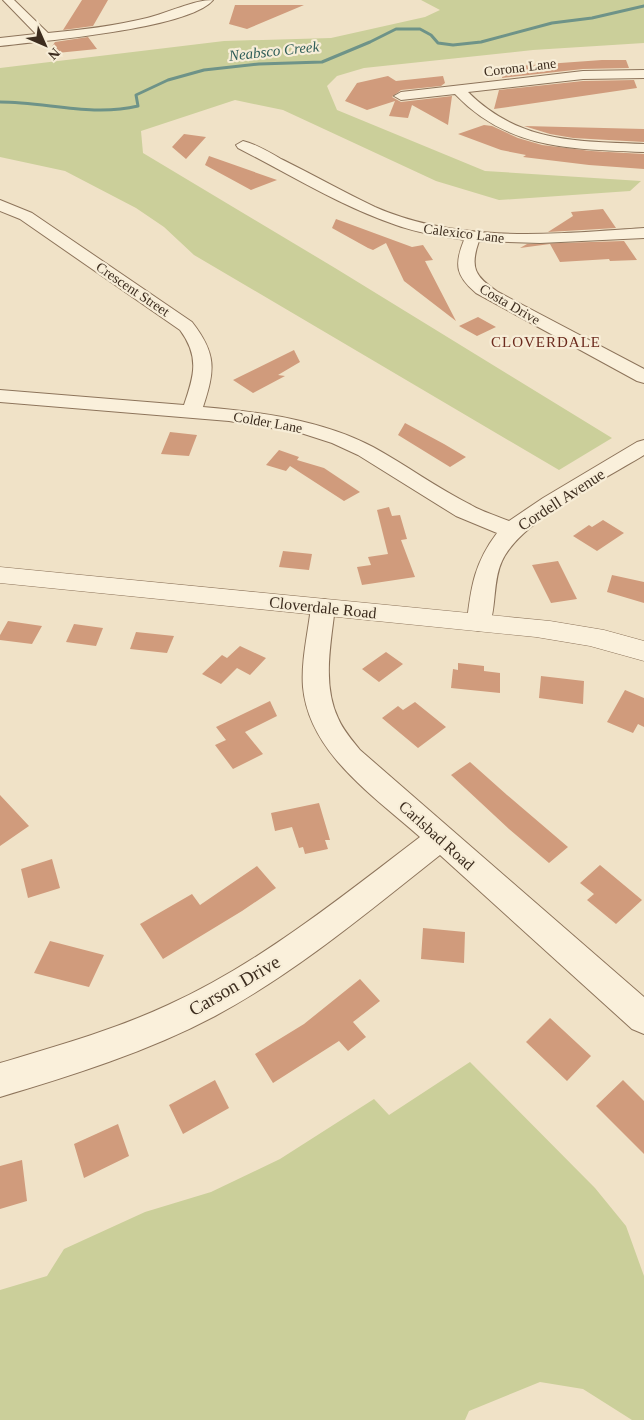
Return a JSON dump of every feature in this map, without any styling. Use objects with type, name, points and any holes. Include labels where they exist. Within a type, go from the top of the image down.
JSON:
[{"type":"street","points":[[8,0],[45,37]]},
{"type":"street","points":[[0,42],[140,24],[175,14],[208,0]]},
{"type":"street","name":"Corona Lane","points":[[400,96],[583,75],[644,74]]},
{"type":"street","points":[[458,89],[487,116],[518,131],[580,144],[644,148]]},
{"type":"street","name":"Calexico Lane","points":[[243,145],[386,218],[426,229],[473,237],[547,238],[644,233]]},
{"type":"street","name":"Crescent Street","points":[[0,205],[26,216],[186,326],[196,337],[202,349],[204,362],[204,373],[192,412]]},
{"type":"street","name":"Costa Drive","points":[[473,237],[464,261],[466,270],[478,287],[644,377]]},
{"type":"street","name":"Colder Lane","points":[[0,396],[192,412],[284,423],[339,440],[376,458],[464,510],[512,531]]},
{"type":"street","name":"Cordell Avenue","points":[[480,622],[484,582],[490,562],[512,531],[530,516],[644,446]]},
{"type":"street","name":"Cloverdale Road","points":[[0,575],[578,633],[644,650]]},
{"type":"street","name":"Carlsbad Road","points":[[323,607],[314,684],[316,698],[324,720],[336,742],[350,758],[644,1018]]},
{"type":"street","name":"Carson Drive","points":[[0,1080],[71,1059],[123,1040],[169,1022],[212,1001],[253,977],[304,943],[440,838]]},
{"type":"green space","points":[[421,0],[644,0],[644,43],[533,50],[364,68],[337,76],[327,86],[337,110],[485,171],[641,181],[630,191],[499,200],[436,181],[283,110],[235,100],[141,131],[143,153],[612,438],[559,470],[194,255],[164,227],[136,208],[65,171],[0,157],[0,68],[224,41],[331,38],[425,17],[440,10]]},
{"type":"green space","points":[[470,1062],[595,1188],[626,1226],[644,1276],[644,1420],[632,1420],[583,1389],[540,1382],[469,1411],[465,1420],[0,1420],[0,1290],[47,1276],[64,1249],[145,1212],[211,1192],[280,1159],[374,1099],[389,1115]]},
{"type":"building","points":[[82,0],[108,0],[93,26],[63,30]]},
{"type":"building","points":[[235,5],[304,5],[247,29],[229,24]]},
{"type":"building","points":[[88,37],[97,49],[47,54],[55,42]]},
{"type":"building","points":[[626,60],[629,68],[583,69],[502,78],[505,67]]},
{"type":"building","points":[[388,76],[396,81],[443,76],[445,83],[441,86],[401,90],[392,97],[401,102],[452,96],[448,125],[412,105],[408,118],[389,116],[395,101],[367,110],[345,101],[357,83]]},
{"type":"building","points":[[634,80],[637,88],[494,109],[499,90],[583,81]]},
{"type":"building","points":[[484,125],[492,126],[518,138],[542,145],[591,151],[644,154],[644,169],[523,157],[526,155],[501,150],[458,134]]},
{"type":"building","points":[[524,126],[644,129],[644,142],[573,138],[550,134]]},
{"type":"building","points":[[184,134],[206,137],[186,159],[172,147]]},
{"type":"building","points":[[209,156],[277,180],[251,190],[205,165]]},
{"type":"building","points":[[603,209],[616,228],[548,232],[573,216],[571,212]]},
{"type":"building","points":[[336,219],[412,247],[423,245],[433,260],[425,261],[456,321],[404,281],[386,243],[373,250],[368,248],[332,228]]},
{"type":"building","points":[[624,241],[637,260],[610,261],[609,259],[560,262],[550,244],[520,248],[527,244]]},
{"type":"building","points":[[478,317],[496,327],[477,336],[459,326]]},
{"type":"building","points":[[294,350],[300,362],[278,375],[285,376],[253,393],[233,380]]},
{"type":"building","points":[[405,423],[466,457],[450,467],[398,435]]},
{"type":"building","points":[[170,432],[197,435],[189,456],[161,454]]},
{"type":"building","points":[[279,450],[299,457],[297,460],[324,468],[360,492],[344,501],[290,466],[286,471],[266,465]]},
{"type":"building","points":[[389,507],[392,516],[400,515],[407,539],[401,540],[415,577],[362,585],[357,567],[371,565],[368,557],[388,554],[377,510]]},
{"type":"building","points":[[603,520],[624,533],[597,551],[573,536],[589,525],[592,527]]},
{"type":"building","points":[[283,551],[312,554],[309,570],[279,567]]},
{"type":"building","points":[[558,561],[577,599],[551,603],[532,565]]},
{"type":"building","points":[[612,575],[644,582],[644,603],[607,592]]},
{"type":"building","points":[[8,621],[42,626],[32,644],[0,640],[0,635]]},
{"type":"building","points":[[74,624],[103,628],[96,646],[66,642]]},
{"type":"building","points":[[136,632],[174,636],[167,653],[130,649]]},
{"type":"building","points":[[240,646],[266,658],[250,675],[237,668],[221,684],[202,674],[222,655],[227,658]]},
{"type":"building","points":[[386,652],[403,664],[379,682],[362,669]]},
{"type":"building","points":[[458,663],[484,666],[484,671],[500,673],[500,693],[451,688],[453,669],[458,670]]},
{"type":"building","points":[[541,676],[584,681],[583,704],[539,698]]},
{"type":"building","points":[[625,690],[644,698],[644,727],[638,724],[633,733],[607,722]]},
{"type":"building","points":[[270,701],[277,716],[245,732],[263,754],[233,769],[215,745],[226,740],[216,727]]},
{"type":"building","points":[[415,702],[446,727],[418,748],[382,718],[398,706],[403,710]]},
{"type":"building","points":[[470,762],[568,847],[549,863],[509,829],[451,775]]},
{"type":"building","points":[[0,795],[29,826],[0,846]]},
{"type":"building","points":[[319,803],[330,840],[325,840],[328,849],[305,854],[303,847],[299,848],[292,827],[275,831],[271,813]]},
{"type":"building","points":[[52,859],[60,888],[28,898],[21,869]]},
{"type":"building","points":[[600,865],[642,900],[616,924],[587,900],[594,894],[580,883]]},
{"type":"building","points":[[257,866],[276,888],[163,959],[140,924],[192,894],[200,905]]},
{"type":"building","points":[[423,928],[465,932],[464,963],[421,959]]},
{"type":"building","points":[[50,941],[104,955],[89,987],[34,973]]},
{"type":"building","points":[[360,979],[380,1001],[353,1022],[366,1037],[348,1051],[339,1041],[273,1083],[255,1054],[304,1024]]},
{"type":"building","points":[[550,1018],[591,1056],[567,1081],[526,1042]]},
{"type":"building","points":[[215,1080],[229,1108],[183,1134],[169,1105]]},
{"type":"building","points":[[623,1080],[644,1101],[644,1154],[596,1106]]},
{"type":"building","points":[[118,1124],[129,1156],[84,1178],[74,1144]]},
{"type":"building","points":[[22,1160],[27,1201],[0,1209],[0,1166]]},
{"type":"waterway","name":"Neabsco Creek","points":[[0,102],[86,110],[121,109],[138,106],[136,95],[168,80],[204,70],[259,64],[322,62],[396,29],[420,29],[431,35],[438,43],[453,45],[481,42],[552,23],[592,18],[644,6]]},
{"type":"district","name":"CLOVERDALE","points":[[546,342]]}]
